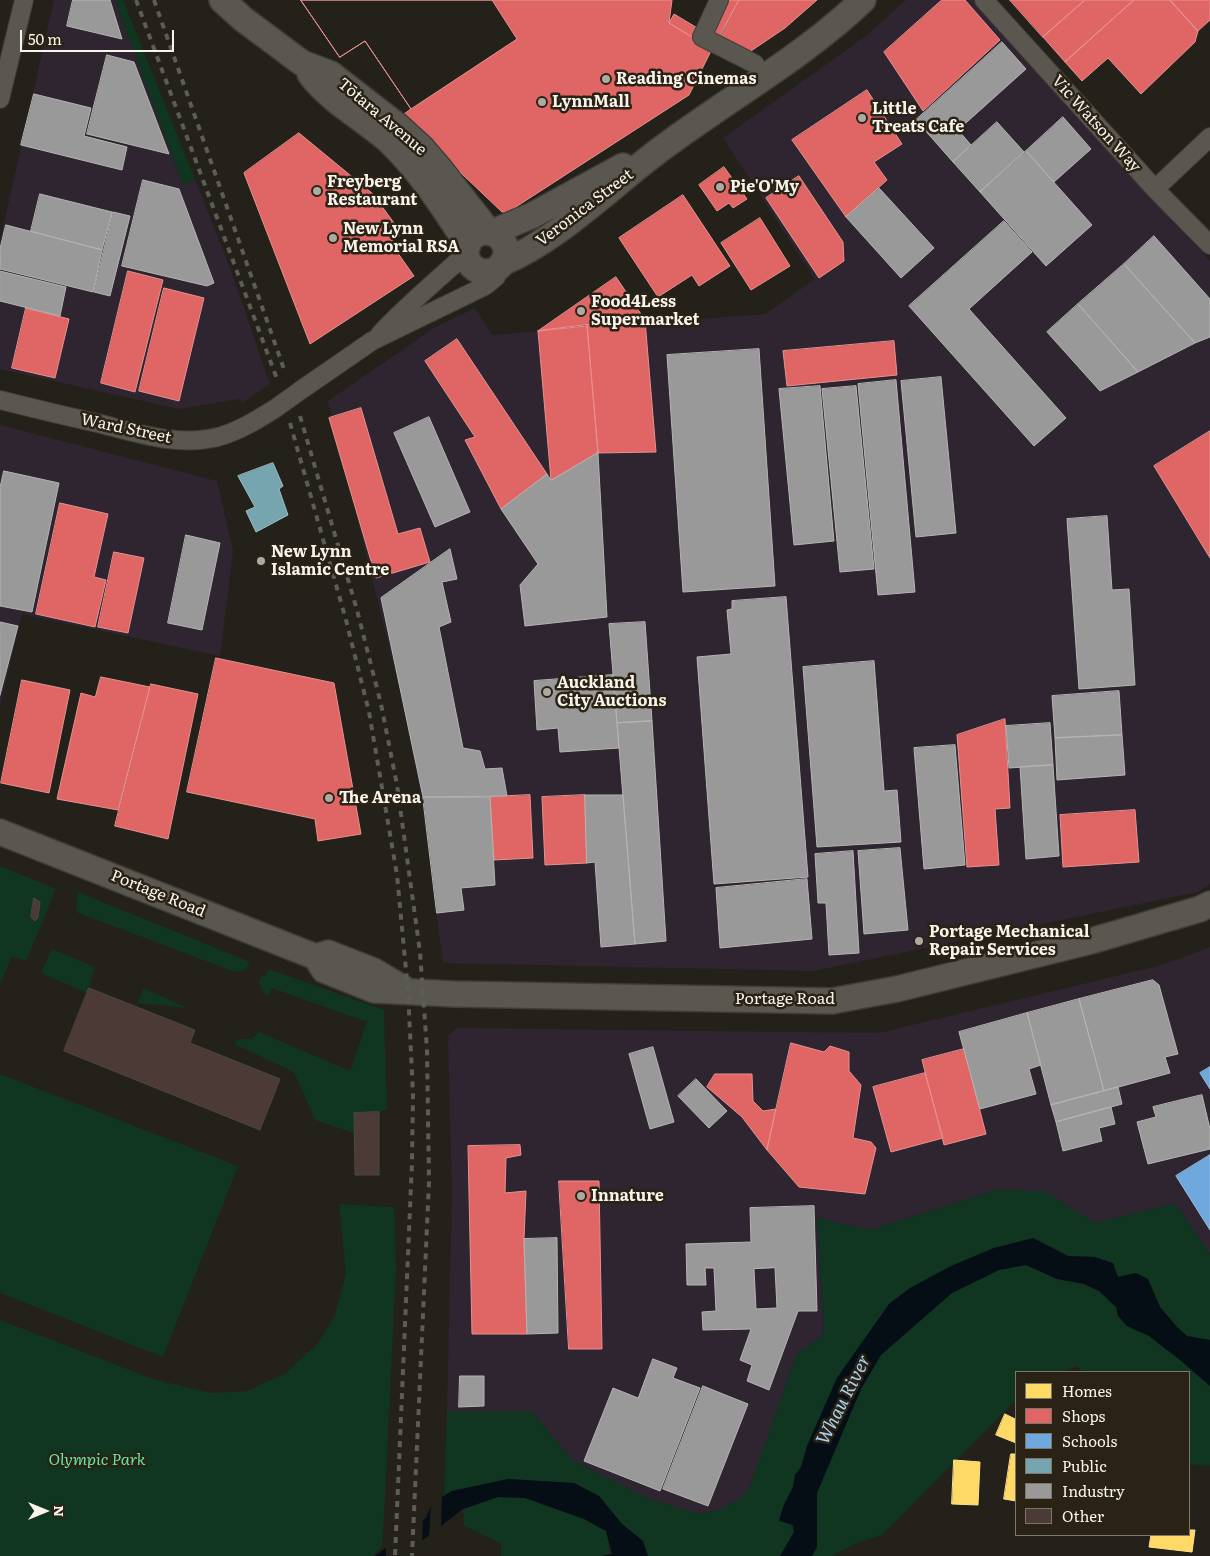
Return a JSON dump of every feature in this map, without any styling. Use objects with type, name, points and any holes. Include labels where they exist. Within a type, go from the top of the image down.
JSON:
[{"type":"street","points":[[0,99],[24,0]]},
{"type":"street","name":"Tōtara Avenue","points":[[222,0],[302,63],[331,74],[366,100],[416,143],[440,169],[490,232]]},
{"type":"street","points":[[719,0],[702,37],[755,64]]},
{"type":"street","name":"Veronica Street","points":[[301,390],[372,341],[485,286],[496,277],[502,264],[522,254],[588,208],[663,146],[797,55],[837,24],[863,0]]},
{"type":"street","name":"Vic Watson Way","points":[[984,0],[1155,189],[1210,246]]},
{"type":"street","name":"Tōtara Avenue","points":[[302,63],[320,88],[387,140],[412,165],[437,197],[467,249]]},
{"type":"street","points":[[1155,189],[1210,137]]},
{"type":"street","name":"Veronica Street","points":[[490,232],[533,215],[580,188],[663,146]]},
{"type":"street","points":[[490,232],[500,237],[505,245],[506,254],[502,264],[494,270],[480,270],[472,266],[467,249],[474,236],[490,232]]},
{"type":"street","name":"Veronica Street","points":[[372,341],[409,302],[432,286],[467,249]]},
{"type":"street","name":"Ward Street","points":[[0,400],[148,436],[196,440],[230,433],[246,427],[301,390]]},
{"type":"street","name":"Portage Road","points":[[0,832],[316,957],[328,953],[374,971],[408,991],[832,1001],[897,988],[1091,941],[1200,909],[1210,904]]},
{"type":"shaded area","points":[[54,0],[115,0],[183,185],[195,179],[231,271],[270,384],[242,403],[240,399],[179,409],[0,369],[0,241]]},
{"type":"shaded area","points":[[906,0],[976,0],[1210,261],[1210,884],[1198,892],[813,971],[443,963],[421,795],[400,690],[328,401],[434,328],[475,308],[492,335],[765,314],[815,279],[723,138],[866,36]]},
{"type":"shaded area","points":[[0,425],[217,481],[233,551],[220,656],[22,614],[0,705]]},
{"type":"shaded area","points":[[1210,947],[1210,1254],[1175,1203],[1095,1223],[1045,1192],[996,1190],[871,1230],[817,1218],[824,1334],[796,1355],[749,1490],[740,1499],[721,1509],[700,1514],[650,1499],[572,1460],[532,1411],[447,1411],[452,1194],[448,1036],[457,1028],[879,1033],[1162,965]]},
{"type":"green space","points":[[115,0],[123,0],[195,179],[183,185]]},
{"type":"green space","points":[[0,866],[56,889],[26,961],[12,956],[0,984]]},
{"type":"green space","points":[[78,892],[250,962],[246,970],[235,972],[76,912]]},
{"type":"green space","points":[[52,949],[95,967],[87,993],[41,973]]},
{"type":"green space","points":[[271,970],[384,1010],[387,1110],[354,1113],[354,1133],[315,1120],[294,1072],[234,1044],[238,1039],[251,1039],[259,1032],[350,1071],[367,1022],[272,988],[269,995],[265,994],[259,984],[261,976],[265,976],[267,971]]},
{"type":"green space","points":[[143,988],[186,1007],[186,1008],[138,1003]]},
{"type":"green space","points":[[0,1074],[238,1166],[163,1357],[0,1293]]},
{"type":"green space","points":[[996,1190],[1045,1191],[1095,1223],[1175,1203],[1210,1254],[1210,1340],[1187,1336],[1177,1327],[1160,1307],[1148,1279],[1136,1273],[1118,1277],[1095,1257],[1068,1256],[1033,1238],[994,1248],[951,1266],[910,1288],[889,1304],[837,1378],[807,1446],[801,1467],[795,1475],[793,1487],[783,1507],[794,1532],[780,1556],[648,1556],[643,1541],[622,1524],[599,1496],[574,1483],[508,1479],[452,1491],[444,1497],[447,1411],[532,1411],[572,1460],[650,1499],[700,1514],[718,1510],[740,1499],[749,1489],[796,1355],[824,1334],[817,1218],[871,1230]]},
{"type":"green space","name":"Olympic Park","points":[[339,1204],[394,1207],[396,1267],[385,1497],[382,1546],[373,1556],[0,1556],[0,1320],[153,1379],[211,1393],[247,1391],[286,1373],[319,1342],[335,1315],[346,1273]]},
{"type":"green space","points":[[1026,1265],[1057,1279],[1084,1284],[1099,1291],[1116,1307],[1118,1316],[1127,1326],[1149,1336],[1210,1386],[1210,1466],[1190,1464],[1190,1371],[1081,1371],[1077,1366],[1064,1371],[1015,1371],[1015,1401],[882,1535],[854,1544],[832,1556],[812,1556],[817,1547],[817,1493],[861,1389],[881,1354],[952,1293],[999,1270]]},
{"type":"green space","points":[[498,1497],[525,1498],[584,1519],[606,1531],[611,1554],[601,1556],[501,1556],[501,1543],[464,1526],[463,1509]]},
{"type":"water","name":"Whau River","points":[[1033,1238],[1068,1256],[1095,1257],[1113,1263],[1118,1277],[1136,1273],[1148,1279],[1160,1307],[1177,1327],[1187,1336],[1210,1340],[1210,1386],[1149,1336],[1127,1326],[1118,1316],[1116,1307],[1099,1291],[1084,1284],[1057,1279],[1026,1265],[999,1270],[952,1293],[881,1355],[861,1389],[817,1493],[817,1547],[812,1556],[780,1556],[794,1532],[793,1525],[779,1521],[783,1507],[793,1487],[795,1475],[801,1467],[807,1446],[837,1378],[889,1304],[910,1288],[951,1266],[994,1248]]},
{"type":"water","points":[[508,1479],[574,1483],[599,1496],[622,1524],[643,1541],[648,1556],[601,1556],[612,1554],[606,1531],[584,1519],[525,1498],[498,1497],[463,1509],[402,1556],[375,1556],[426,1518],[432,1503],[452,1491]]},
{"type":"pier","points":[[442,1495],[441,1529],[429,1538],[431,1501]]},
{"type":"pier","points":[[423,1517],[422,1544],[406,1556],[386,1556],[386,1545]]},
{"type":"building: Homes","points":[[1005,1414],[1015,1419],[1015,1443],[996,1435]]},
{"type":"building: Homes","points":[[1011,1454],[1015,1454],[1015,1501],[1004,1499]]},
{"type":"building: Homes","points":[[954,1460],[980,1462],[978,1505],[952,1504]]},
{"type":"building: Homes","points":[[1190,1530],[1195,1530],[1192,1552],[1149,1547],[1151,1536],[1190,1536]]},
{"type":"building: Shops","name":"LynnMall","points":[[301,0],[672,0],[669,23],[712,49],[689,95],[508,212],[502,212],[401,116],[411,109],[365,41],[340,57]]},
{"type":"building: Shops","points":[[301,0],[492,0],[517,39],[411,109],[365,41],[340,57]]},
{"type":"building: Shops","points":[[727,0],[739,0],[712,49],[669,23],[674,14],[709,35]]},
{"type":"building: Shops","points":[[739,0],[817,0],[785,28],[745,55],[718,42]]},
{"type":"building: Shops","points":[[942,0],[965,0],[1000,40],[923,111],[884,52]]},
{"type":"building: Shops","points":[[1010,0],[1085,0],[1043,37]]},
{"type":"building: Shops","points":[[1085,0],[1134,0],[1065,62],[1043,37]]},
{"type":"building: Shops","points":[[1134,0],[1170,0],[1198,31],[1195,42],[1141,94],[1108,58],[1082,81],[1065,62]]},
{"type":"building: Shops","points":[[1170,0],[1210,0],[1210,20],[1198,31]]},
{"type":"building: Shops","points":[[867,90],[902,144],[874,162],[887,180],[846,217],[792,140]]},
{"type":"building: Shops","name":"New Lynn Memorial RSA","points":[[299,133],[373,194],[402,234],[390,242],[414,276],[310,344],[244,173]]},
{"type":"building: Shops","points":[[724,167],[747,199],[733,208],[729,203],[717,211],[699,185]]},
{"type":"building: Shops","points":[[799,176],[843,242],[844,261],[819,278],[766,198]]},
{"type":"building: Shops","points":[[683,195],[730,266],[699,286],[692,275],[658,297],[619,238]]},
{"type":"building: Shops","points":[[760,218],[790,266],[751,290],[721,243]]},
{"type":"building: Shops","points":[[128,271],[163,280],[135,392],[101,383]]},
{"type":"building: Shops","points":[[616,277],[645,320],[538,331]]},
{"type":"building: Shops","points":[[164,288],[204,298],[179,401],[139,391]]},
{"type":"building: Shops","points":[[26,308],[69,319],[55,378],[12,368]]},
{"type":"building: Shops","points":[[645,320],[656,452],[598,453],[587,325]]},
{"type":"building: Shops","points":[[587,325],[598,453],[551,480],[538,331]]},
{"type":"building: Shops","points":[[457,339],[547,474],[501,509],[465,440],[475,437],[425,361]]},
{"type":"building: Shops","points":[[894,341],[897,375],[787,386],[783,351]]},
{"type":"building: Shops","points":[[361,408],[398,534],[420,528],[430,562],[376,578],[329,418]]},
{"type":"building: Shops","points":[[1210,431],[1210,558],[1154,466]]},
{"type":"building: Shops","points":[[60,503],[108,514],[94,577],[106,580],[95,627],[36,614]]},
{"type":"building: Shops","points":[[114,552],[144,558],[128,633],[98,627]]},
{"type":"building: Shops","points":[[216,658],[334,683],[361,834],[318,841],[315,819],[187,792]]},
{"type":"building: Shops","points":[[101,677],[150,687],[118,810],[57,799],[81,693],[95,697]]},
{"type":"building: Shops","points":[[22,680],[70,690],[49,793],[1,783]]},
{"type":"building: Shops","points":[[151,684],[198,694],[168,839],[115,826]]},
{"type":"building: Shops","points":[[1005,719],[1010,808],[995,809],[999,865],[967,867],[957,735]]},
{"type":"building: Shops","points":[[530,795],[533,858],[494,860],[490,797]]},
{"type":"building: Shops","points":[[585,795],[587,863],[545,865],[542,797]]},
{"type":"building: Shops","points":[[1135,810],[1139,862],[1063,867],[1060,815]]},
{"type":"building: Shops","points":[[791,1043],[824,1052],[830,1046],[849,1052],[849,1071],[861,1085],[853,1138],[871,1142],[876,1148],[865,1194],[799,1187],[767,1150]]},
{"type":"building: Shops","points":[[964,1049],[986,1134],[944,1145],[922,1060]]},
{"type":"building: Shops","points":[[925,1073],[943,1138],[891,1152],[873,1087]]},
{"type":"building: Shops","points":[[715,1074],[752,1074],[753,1101],[763,1111],[776,1109],[767,1150],[742,1117],[707,1087]]},
{"type":"building: Shops","points":[[520,1145],[521,1155],[506,1158],[505,1193],[526,1191],[524,1239],[527,1334],[472,1334],[468,1146]]},
{"type":"building: Shops","points":[[559,1181],[599,1181],[602,1349],[569,1349]]},
{"type":"building: Schools","points":[[1210,1067],[1210,1089],[1200,1073]]},
{"type":"building: Schools","points":[[1210,1155],[1210,1230],[1176,1176]]},
{"type":"building: Public","points":[[273,463],[283,486],[279,489],[288,515],[256,532],[246,511],[255,507],[238,476]]},
{"type":"building: Industry","points":[[73,0],[110,0],[122,39],[67,26]]},
{"type":"building: Industry","points":[[1002,42],[1026,69],[958,130],[971,145],[953,162],[916,120]]},
{"type":"building: Industry","points":[[107,55],[134,62],[169,154],[87,134]]},
{"type":"building: Industry","points":[[34,94],[91,108],[84,136],[127,147],[122,170],[21,145]]},
{"type":"building: Industry","points":[[1063,117],[1091,149],[1054,182],[1026,151]]},
{"type":"building: Industry","points":[[997,122],[1024,152],[980,192],[953,162]]},
{"type":"building: Industry","points":[[1026,151],[1092,225],[1046,266],[980,192]]},
{"type":"building: Industry","points":[[143,180],[179,189],[214,283],[207,286],[122,266]]},
{"type":"building: Industry","points":[[879,188],[934,248],[901,278],[846,217]]},
{"type":"building: Industry","points":[[40,194],[112,212],[102,250],[31,231]]},
{"type":"building: Industry","points":[[113,212],[130,216],[110,296],[94,292]]},
{"type":"building: Industry","points":[[1004,221],[1032,252],[969,309],[1066,418],[1034,446],[909,306]]},
{"type":"building: Industry","points":[[6,225],[102,250],[93,292],[0,269],[0,249]]},
{"type":"building: Industry","points":[[1154,236],[1210,299],[1210,337],[1195,343],[1124,264]]},
{"type":"building: Industry","points":[[1124,264],[1195,343],[1138,372],[1078,304]]},
{"type":"building: Industry","points":[[0,271],[66,287],[60,316],[0,301]]},
{"type":"building: Industry","points":[[1078,304],[1138,372],[1100,391],[1047,332]]},
{"type":"building: Industry","points":[[759,349],[775,586],[683,592],[667,355]]},
{"type":"building: Industry","points":[[941,377],[956,533],[916,537],[901,381]]},
{"type":"building: Industry","points":[[896,380],[915,592],[878,595],[858,384]]},
{"type":"building: Industry","points":[[820,386],[834,541],[794,545],[779,389]]},
{"type":"building: Industry","points":[[856,386],[874,569],[840,572],[822,389]]},
{"type":"building: Industry","points":[[429,417],[470,512],[435,527],[394,433]]},
{"type":"building: Industry","points":[[598,453],[607,617],[525,626],[520,585],[538,564],[501,509],[547,474],[551,480]]},
{"type":"building: Industry","points":[[4,471],[59,483],[32,612],[0,606],[0,488]]},
{"type":"building: Industry","points":[[1107,516],[1112,590],[1129,589],[1135,685],[1079,689],[1067,519]]},
{"type":"building: Industry","points":[[186,535],[220,543],[202,630],[168,623]]},
{"type":"building: Industry","points":[[450,549],[457,579],[442,582],[451,622],[439,627],[463,748],[480,751],[485,769],[502,768],[507,796],[423,797],[381,598]]},
{"type":"building: Industry","points":[[786,597],[808,877],[714,884],[697,657],[731,654],[727,610],[732,609],[732,601]]},
{"type":"building: Industry","points":[[0,622],[18,626],[0,695]]},
{"type":"building: Industry","points":[[645,622],[652,721],[617,723],[609,624]]},
{"type":"building: Industry","points":[[874,661],[884,791],[897,790],[901,842],[817,847],[803,667]]},
{"type":"building: Industry","points":[[613,675],[619,748],[560,752],[558,728],[537,730],[534,681]]},
{"type":"building: Industry","points":[[1119,691],[1122,735],[1055,738],[1052,696]]},
{"type":"building: Industry","points":[[652,721],[666,941],[635,944],[617,723]]},
{"type":"building: Industry","points":[[1050,723],[1053,765],[1009,768],[1006,726]]},
{"type":"building: Industry","points":[[1122,735],[1125,775],[1057,780],[1055,738]]},
{"type":"building: Industry","points":[[955,745],[965,865],[924,869],[914,748]]},
{"type":"building: Industry","points":[[1053,765],[1059,856],[1026,859],[1020,767]]},
{"type":"building: Industry","points":[[585,795],[623,795],[635,944],[601,947],[595,862],[587,863]]},
{"type":"building: Industry","points":[[423,797],[490,797],[495,885],[461,888],[464,910],[437,913]]},
{"type":"building: Industry","points":[[900,848],[908,930],[864,934],[858,851]]},
{"type":"building: Industry","points":[[853,851],[859,953],[829,955],[826,903],[818,903],[815,854]]},
{"type":"building: Industry","points":[[807,879],[812,939],[720,948],[716,888]]},
{"type":"building: Industry","points":[[1153,980],[1159,985],[1178,1054],[1165,1057],[1170,1073],[1104,1091],[1079,999]]},
{"type":"building: Industry","points":[[1079,999],[1104,1091],[1051,1105],[1027,1013]]},
{"type":"building: Industry","points":[[1027,1013],[1041,1065],[1029,1069],[1036,1094],[980,1109],[959,1032]]},
{"type":"building: Industry","points":[[653,1047],[674,1122],[650,1129],[629,1054]]},
{"type":"building: Industry","points":[[696,1079],[727,1111],[709,1128],[678,1096]]},
{"type":"building: Industry","points":[[1118,1087],[1122,1104],[1056,1122],[1051,1105]]},
{"type":"building: Industry","points":[[1202,1095],[1210,1129],[1210,1149],[1148,1164],[1137,1122],[1156,1117],[1153,1107]]},
{"type":"building: Industry","points":[[1111,1107],[1115,1124],[1099,1128],[1102,1141],[1063,1151],[1056,1122]]},
{"type":"building: Industry","points":[[814,1206],[817,1311],[798,1311],[769,1390],[747,1381],[752,1365],[740,1360],[751,1329],[703,1330],[702,1312],[716,1311],[714,1268],[705,1268],[706,1285],[687,1285],[686,1244],[751,1242],[750,1208]],"holes":[[[775,1268],[777,1308],[756,1309],[754,1269]]]},
{"type":"building: Industry","points":[[557,1238],[558,1333],[527,1334],[524,1239]]},
{"type":"building: Industry","points":[[653,1359],[677,1368],[673,1378],[700,1388],[660,1491],[584,1461],[613,1388],[638,1398]]},
{"type":"building: Industry","points":[[460,1376],[484,1376],[484,1406],[459,1407]]},
{"type":"building: Industry","points":[[703,1386],[748,1404],[708,1506],[663,1489]]},
{"type":"building: Other","points":[[34,898],[40,902],[38,918],[35,921],[31,917]]},
{"type":"building: Other","points":[[89,988],[195,1030],[190,1043],[280,1079],[260,1130],[64,1051]]},
{"type":"building: Other","points":[[379,1112],[379,1175],[355,1175],[354,1113]]},
{"type":"railway","points":[[136,0],[277,379]]},
{"type":"railway","points":[[154,0],[285,372]]},
{"type":"railway","points":[[300,416],[357,610],[381,704],[397,785],[420,952],[427,1050],[429,1182],[412,1556]]},
{"type":"railway","points":[[290,423],[346,620],[369,712],[397,875],[408,991],[413,1094],[412,1162],[395,1556]]},
{"type":"place","name":"Reading Cinemas","points":[[606,79]]},
{"type":"place","name":"LynnMall","points":[[542,102]]},
{"type":"place","name":"Little Treats Cafe","points":[[862,118]]},
{"type":"place","name":"Pie'O'My","points":[[720,187]]},
{"type":"place","name":"Freyberg Restaurant","points":[[317,191]]},
{"type":"place","name":"New Lynn Memorial RSA","points":[[333,238]]},
{"type":"place","name":"Food4Less Supermarket","points":[[581,311]]},
{"type":"place","name":"New Lynn Islamic Centre","points":[[261,561]]},
{"type":"place","name":"Auckland City Auctions","points":[[547,692]]},
{"type":"place","name":"The Arena","points":[[329,798]]},
{"type":"place","name":"Portage Mechanical Repair Services","points":[[919,941]]},
{"type":"place","name":"Innature","points":[[581,1196]]}]
